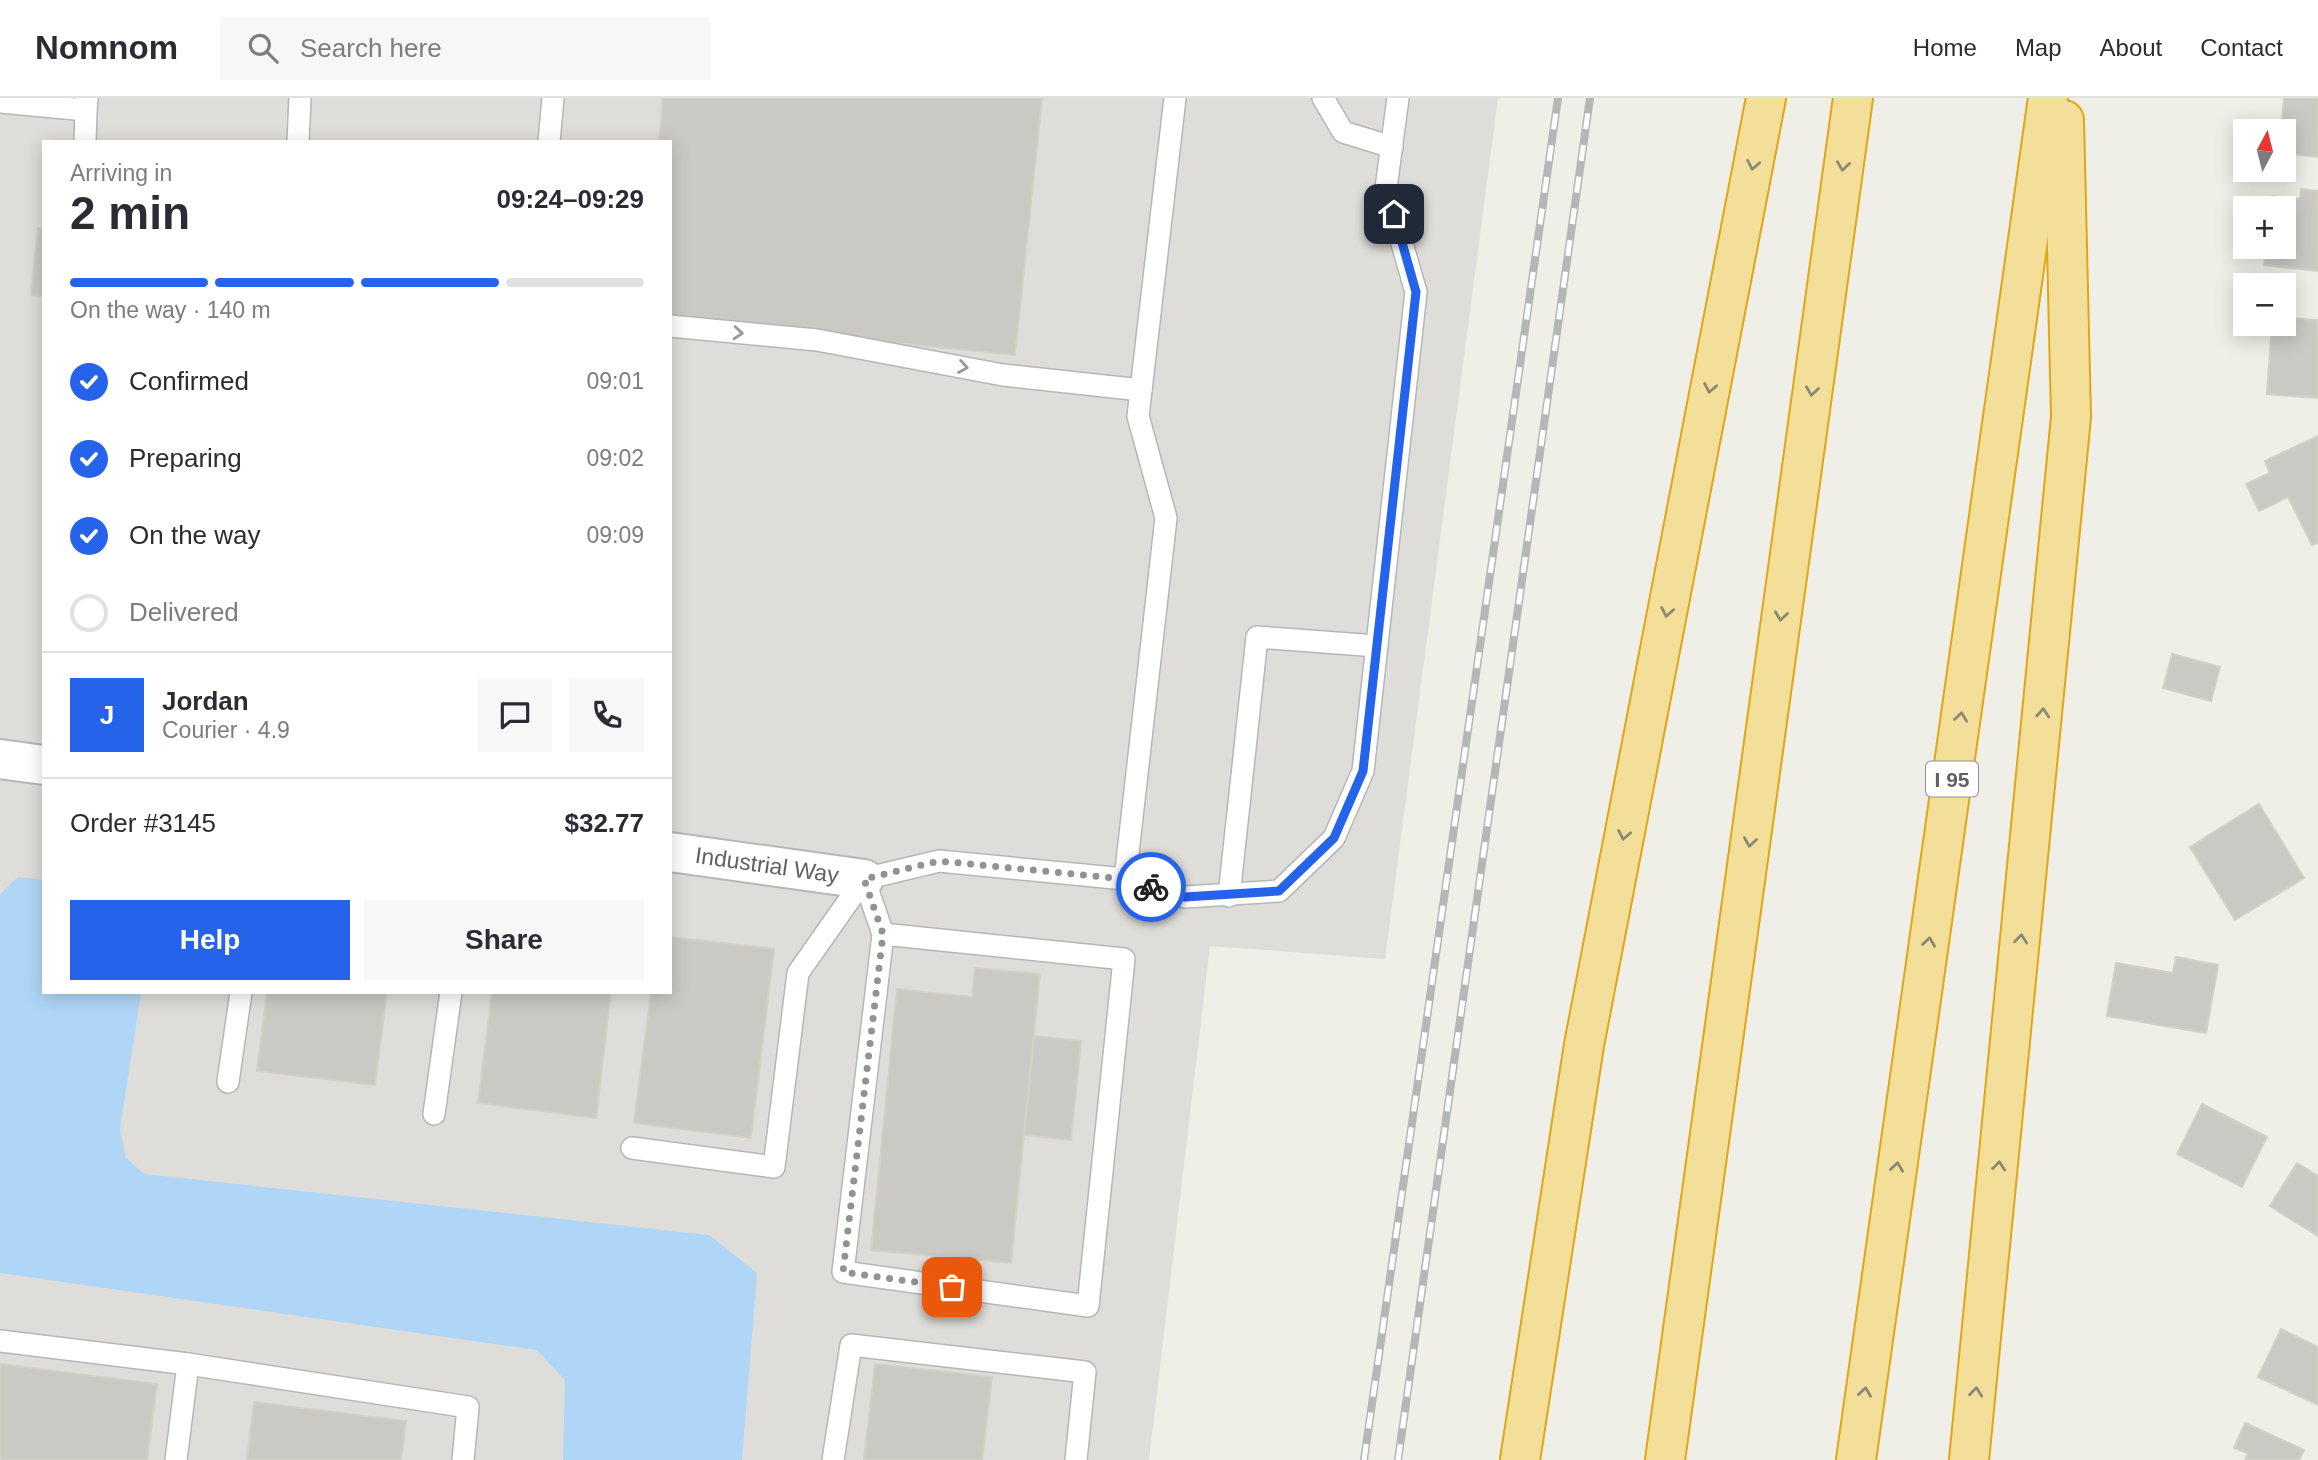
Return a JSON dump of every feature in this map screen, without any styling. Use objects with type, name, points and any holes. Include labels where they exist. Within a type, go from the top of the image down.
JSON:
[{"type":"highway","points":[[1520,1460],[1587,1032],[1766,98]]},
{"type":"highway","points":[[1665,1460],[1853,98]]},
{"type":"highway","name":"I 95","points":[[1856,1460],[2048,98]]},
{"type":"highway","points":[[1969,1460],[2071,417],[2064,98]]},
{"type":"street","points":[[0,759],[42,765]]},
{"type":"street","name":"Industrial Way","points":[[672,852],[864,879]]},
{"type":"lane","points":[[298,140],[300,98]]},
{"type":"lane","points":[[549,140],[553,98]]},
{"type":"lane","points":[[1125,879],[1166,518],[1138,416],[1175,98]]},
{"type":"lane","points":[[1323,98],[1343,132],[1392,147]]},
{"type":"lane","points":[[632,1148],[774,1167],[798,973],[864,879],[939,861],[1125,879],[1185,897],[1229,896],[1279,891],[1334,838],[1363,771],[1416,292],[1386,188],[1398,98]]},
{"type":"lane","points":[[0,103],[87,104],[85,140]]},
{"type":"lane","points":[[672,326],[817,340],[1003,375],[1141,390]]},
{"type":"lane","points":[[1229,896],[1257,637],[1377,646]]},
{"type":"lane","points":[[864,879],[883,934],[843,1272],[1088,1306],[1124,959],[883,934]]},
{"type":"lane","points":[[228,1082],[241,994]]},
{"type":"lane","points":[[434,1114],[451,994]]},
{"type":"lane","points":[[0,1341],[188,1364],[468,1407],[463,1460]]},
{"type":"lane","points":[[832,1460],[850,1345],[1085,1372],[1076,1460]]},
{"type":"lane","points":[[176,1460],[188,1364]]},
{"type":"shaded area","points":[[0,98],[1498,98],[1385,959],[1210,946],[1149,1460],[0,1460]]},
{"type":"water","points":[[18,877],[42,880],[42,994],[141,994],[120,1129],[126,1158],[144,1174],[709,1235],[757,1273],[742,1460],[563,1460],[565,1380],[537,1350],[0,1273],[0,894]]},
{"type":"building","points":[[663,98],[1042,98],[1015,355],[672,320],[672,140],[659,140]]},
{"type":"building","points":[[2284,98],[2318,98],[2318,157],[2296,154],[2296,119],[2282,119]]},
{"type":"building","points":[[2301,189],[2318,191],[2318,271],[2264,265],[2265,259],[2296,259],[2296,199],[2300,199]]},
{"type":"building","points":[[38,228],[42,228],[42,296],[31,295]]},
{"type":"building","points":[[2296,319],[2318,320],[2318,398],[2267,394],[2271,336],[2296,336]]},
{"type":"building","points":[[2318,436],[2318,543],[2312,545],[2288,497],[2259,511],[2246,484],[2270,473],[2265,461]]},
{"type":"building","points":[[2172,654],[2220,667],[2211,701],[2163,688]]},
{"type":"building","points":[[2259,804],[2304,878],[2235,920],[2190,847]]},
{"type":"building","points":[[672,937],[774,949],[751,1138],[634,1123],[651,994],[672,994]]},
{"type":"building","points":[[2176,957],[2218,965],[2206,1033],[2107,1016],[2116,963],[2173,973]]},
{"type":"building","points":[[975,968],[1040,974],[1011,1263],[871,1250],[897,989],[972,997]]},
{"type":"building","points":[[267,994],[387,994],[375,1085],[257,1071]]},
{"type":"building","points":[[492,994],[611,994],[596,1118],[478,1103]]},
{"type":"building","points":[[1034,1036],[1081,1041],[1071,1140],[1024,1135]]},
{"type":"building","points":[[2202,1104],[2267,1137],[2242,1187],[2177,1154]]},
{"type":"building","points":[[2297,1163],[2318,1176],[2318,1236],[2270,1206]]},
{"type":"building","points":[[2281,1329],[2318,1347],[2318,1405],[2258,1377]]},
{"type":"building","points":[[0,1364],[157,1384],[147,1460],[0,1460]]},
{"type":"building","points":[[875,1364],[992,1377],[982,1460],[864,1460]]},
{"type":"building","points":[[254,1402],[406,1421],[401,1460],[247,1460]]},
{"type":"building","points":[[2245,1423],[2304,1450],[2299,1460],[2245,1460],[2248,1453],[2234,1448]]},
{"type":"railway","points":[[1364,1460],[1558,98]]},
{"type":"railway","points":[[1398,1460],[1590,98]]},
{"type":"way so far","points":[[952,1287],[843,1272],[883,934],[864,879],[939,861],[1125,879],[1151,887]]},
{"type":"route","points":[[1151,887],[1185,897],[1279,891],[1334,838],[1363,771],[1416,292],[1394,214]]}]
